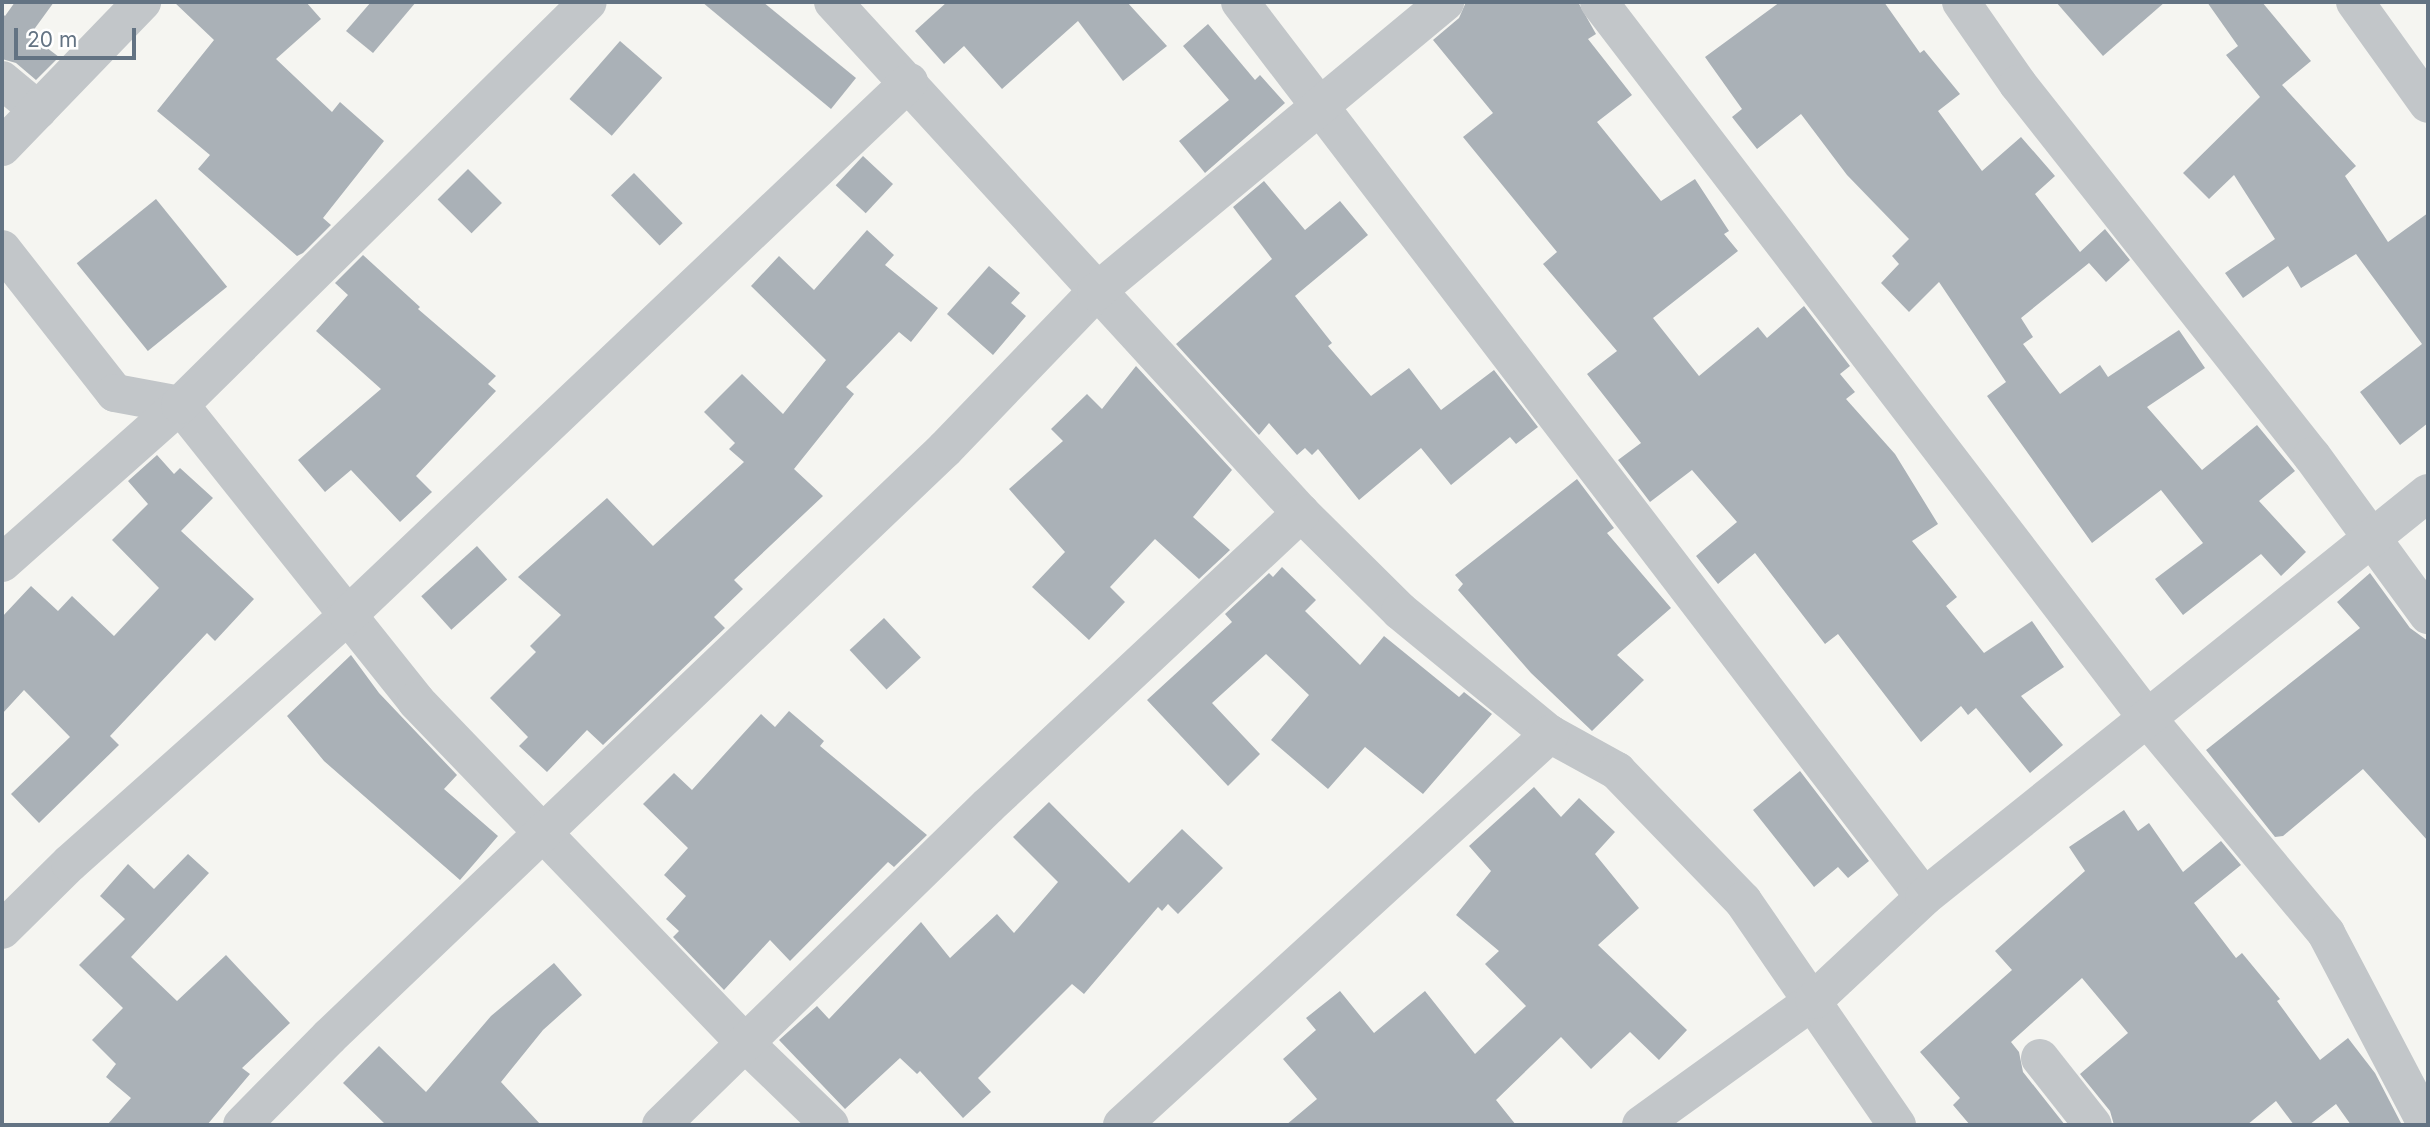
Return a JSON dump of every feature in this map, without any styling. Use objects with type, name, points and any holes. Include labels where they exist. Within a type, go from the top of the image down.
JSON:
[{"type":"street","points":[[2,147],[142,2]]},
{"type":"street","points":[[2,563],[180,405],[588,2]]},
{"type":"street","points":[[833,2],[1301,513],[1400,611],[1550,734],[1617,771],[1743,901],[1898,1125]]},
{"type":"street","points":[[1240,2],[1924,897]]},
{"type":"street","points":[[242,1125],[946,449],[1096,292],[1445,2]]},
{"type":"street","points":[[1599,2],[2147,718],[2326,933],[2427,1125]]},
{"type":"street","points":[[1961,2],[2018,84],[2372,536],[2428,615]]},
{"type":"street","points":[[2355,2],[2428,104]]},
{"type":"street","points":[[2,80],[38,110]]},
{"type":"street","points":[[2,930],[70,863],[348,615],[909,82]]},
{"type":"street","points":[[2,249],[115,393],[180,405],[416,701],[745,1044],[830,1125]]},
{"type":"street","points":[[1641,1125],[1814,1000],[1924,897],[2372,536],[2428,494]]},
{"type":"street","points":[[661,1125],[988,806],[1301,513]]},
{"type":"street","points":[[1122,1125],[1550,734]]},
{"type":"street","points":[[2040,1058],[2093,1125]]},
{"type":"building","points":[[15,2],[54,2],[30,35],[59,57],[36,80],[16,63],[2,59],[2,13],[5,16]]},
{"type":"building","points":[[174,2],[306,2],[321,19],[276,59],[332,112],[340,102],[384,141],[323,218],[331,225],[297,256],[198,169],[210,155],[157,111],[214,40]]},
{"type":"building","points":[[371,2],[416,2],[373,53],[346,31]]},
{"type":"building","points":[[702,2],[763,2],[856,78],[831,109]]},
{"type":"building","points":[[947,2],[1127,2],[1167,46],[1123,81],[1078,21],[1002,89],[964,46],[944,64],[915,31]]},
{"type":"building","points":[[1466,2],[1578,2],[1596,34],[1588,39],[1632,95],[1597,122],[1661,201],[1695,179],[1729,231],[1724,234],[1738,251],[1653,318],[1699,376],[1758,327],[1767,338],[1804,306],[1850,366],[1840,374],[1855,392],[1846,399],[1895,454],[1938,524],[1912,541],[1957,597],[1946,606],[1984,653],[2032,621],[2064,667],[2021,696],[2063,745],[2030,773],[1976,708],[1968,715],[1961,706],[1921,742],[1838,634],[1825,644],[1755,553],[1718,584],[1696,556],[1737,522],[1692,470],[1650,502],[1618,460],[1641,443],[1587,374],[1617,351],[1543,264],[1557,252],[1463,137],[1493,113],[1433,40],[1459,18]]},
{"type":"building","points":[[1780,2],[1884,2],[1920,53],[1924,50],[1960,94],[1938,111],[1982,171],[2021,137],[2055,176],[2035,194],[2080,252],[2105,229],[2130,260],[2106,282],[2089,263],[2021,318],[2033,337],[2023,344],[2060,394],[2100,365],[2108,377],[2179,330],[2205,368],[2147,407],[2202,470],[2257,425],[2295,471],[2259,501],[2306,552],[2281,576],[2261,554],[2183,615],[2155,579],[2203,543],[2161,490],[2092,543],[1987,396],[2006,382],[1939,282],[1909,312],[1881,283],[1899,264],[1892,256],[1909,239],[1847,175],[1801,114],[1757,149],[1732,117],[1742,109],[1705,57]]},
{"type":"building","points":[[2056,2],[2165,2],[2103,56]]},
{"type":"building","points":[[2207,2],[2262,2],[2311,61],[2282,85],[2356,166],[2345,176],[2388,242],[2428,213],[2428,423],[2400,445],[2360,392],[2422,344],[2356,254],[2301,288],[2288,266],[2243,298],[2225,273],[2275,239],[2234,175],[2209,199],[2183,173],[2260,97],[2226,55],[2238,46]]},
{"type":"building","points":[[1208,24],[1255,80],[1260,75],[1285,103],[1205,173],[1179,141],[1229,100],[1183,46]]},
{"type":"building","points":[[620,41],[662,78],[612,136],[569,99]]},
{"type":"building","points":[[863,156],[893,184],[866,213],[836,185]]},
{"type":"building","points":[[468,169],[502,203],[472,233],[438,199]]},
{"type":"building","points":[[634,173],[683,223],[660,246],[611,195]]},
{"type":"building","points":[[1264,181],[1305,230],[1340,201],[1368,235],[1295,296],[1332,343],[1328,346],[1371,396],[1409,368],[1441,410],[1494,370],[1538,427],[1516,444],[1510,437],[1451,485],[1421,448],[1359,500],[1318,449],[1312,455],[1305,448],[1297,455],[1269,423],[1259,435],[1176,344],[1272,259],[1233,207]]},
{"type":"building","points":[[156,199],[227,287],[148,351],[77,263]]},
{"type":"building","points":[[867,230],[894,255],[885,265],[938,308],[911,342],[899,332],[846,387],[854,394],[794,469],[823,496],[734,580],[743,589],[714,617],[725,628],[603,745],[587,730],[547,772],[519,746],[528,737],[490,698],[536,652],[530,646],[561,615],[518,577],[607,498],[653,546],[744,462],[729,449],[735,443],[704,412],[742,374],[783,414],[826,360],[751,286],[779,256],[814,290]]},
{"type":"building","points":[[363,255],[420,307],[418,309],[496,376],[488,384],[496,391],[416,476],[432,492],[400,522],[351,470],[325,492],[298,460],[381,389],[316,331],[348,295],[335,283]]},
{"type":"building","points":[[989,266],[1020,293],[1011,303],[1026,316],[993,355],[947,314]]},
{"type":"building","points":[[1136,366],[1232,470],[1193,517],[1230,550],[1199,579],[1155,539],[1110,587],[1125,602],[1089,640],[1032,587],[1065,552],[1009,489],[1063,441],[1051,429],[1087,394],[1102,409]]},
{"type":"building","points":[[157,455],[174,474],[180,468],[213,498],[181,531],[254,599],[215,641],[207,633],[110,736],[119,745],[39,823],[11,794],[70,737],[24,690],[2,714],[2,617],[31,586],[58,611],[72,596],[114,636],[159,588],[112,540],[148,504],[128,481]]},
{"type":"building","points":[[1577,479],[1614,528],[1607,533],[1671,608],[1617,655],[1644,680],[1592,731],[1531,673],[1458,590],[1463,584],[1455,575]]},
{"type":"building","points":[[477,546],[507,579],[451,630],[421,596]]},
{"type":"building","points":[[1282,567],[1316,600],[1305,611],[1360,665],[1384,636],[1459,697],[1464,692],[1492,714],[1423,794],[1365,747],[1328,789],[1271,740],[1309,695],[1266,654],[1212,703],[1260,754],[1228,786],[1147,700],[1232,622],[1225,614],[1269,573],[1273,577]]},
{"type":"building","points":[[2370,573],[2410,628],[2428,641],[2428,841],[2363,769],[2283,836],[2275,837],[2206,750],[2360,628],[2337,602]]},
{"type":"building","points":[[884,618],[921,657],[886,690],[850,650]]},
{"type":"building","points":[[351,655],[379,693],[457,775],[444,789],[498,836],[460,880],[324,761],[287,716]]},
{"type":"building","points":[[789,711],[824,741],[820,746],[927,835],[894,867],[888,862],[790,961],[770,940],[724,990],[673,937],[679,931],[666,919],[686,896],[664,875],[688,848],[643,804],[674,773],[692,790],[761,714],[775,727]]},
{"type":"building","points":[[1800,771],[1869,861],[1848,878],[1838,867],[1814,887],[1753,810]]},
{"type":"building","points":[[1534,787],[1561,817],[1579,798],[1615,832],[1595,854],[1639,908],[1598,945],[1687,1030],[1659,1060],[1630,1032],[1591,1069],[1561,1037],[1496,1100],[1516,1125],[1286,1125],[1317,1099],[1283,1059],[1316,1030],[1306,1018],[1340,991],[1374,1033],[1425,991],[1475,1054],[1526,1006],[1485,964],[1499,951],[1456,915],[1491,871],[1469,846]]},
{"type":"building","points":[[1049,802],[1129,883],[1182,829],[1223,868],[1178,914],[1168,904],[1162,911],[1158,907],[1084,994],[1072,984],[978,1078],[991,1092],[963,1118],[920,1071],[917,1074],[900,1058],[845,1109],[779,1040],[817,1006],[829,1019],[921,922],[950,958],[997,914],[1014,933],[1058,882],[1013,837]]},
{"type":"building","points":[[2124,810],[2138,831],[2149,823],[2183,872],[2221,841],[2241,865],[2194,903],[2236,958],[2242,953],[2280,999],[2277,1001],[2320,1060],[2348,1038],[2375,1073],[2402,1125],[2351,1125],[2336,1104],[2309,1125],[2294,1125],[2276,1101],[2247,1125],[2114,1125],[2110,1111],[2080,1074],[2128,1033],[2082,978],[2011,1042],[2019,1052],[2023,1072],[2065,1125],[1970,1125],[1953,1105],[1960,1098],[1920,1052],[2012,970],[1995,951],[2085,871],[2069,847]]},
{"type":"building","points":[[188,854],[209,873],[131,957],[177,1001],[226,955],[290,1023],[242,1068],[250,1074],[207,1125],[107,1125],[131,1098],[106,1077],[116,1064],[92,1040],[123,1008],[79,965],[125,919],[100,896],[128,864],[154,889]]},
{"type":"building","points":[[554,963],[582,995],[543,1030],[501,1082],[541,1125],[386,1125],[343,1083],[379,1046],[426,1092],[491,1016]]}]
